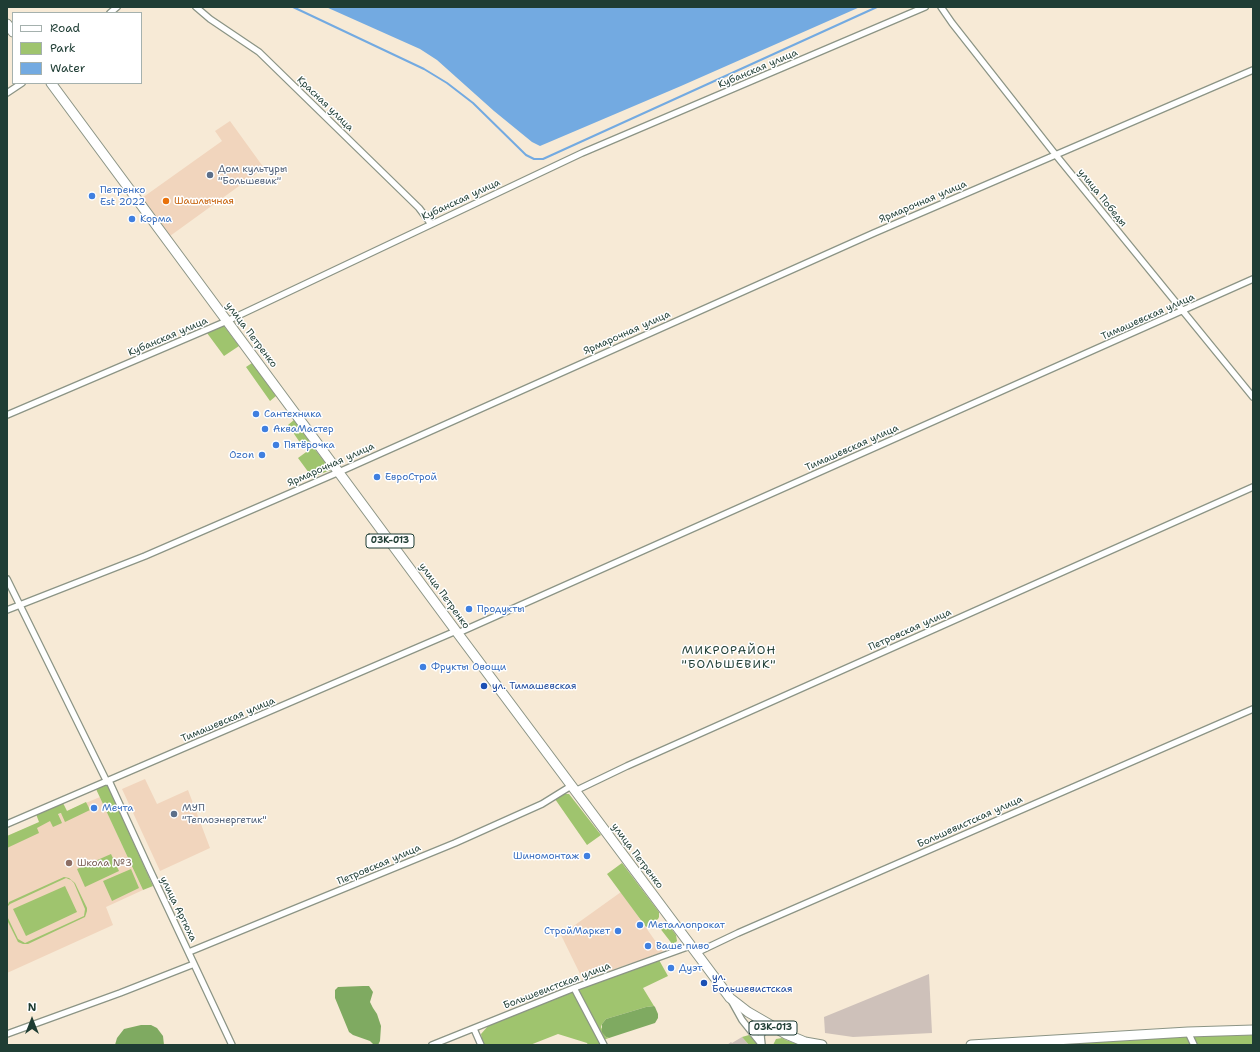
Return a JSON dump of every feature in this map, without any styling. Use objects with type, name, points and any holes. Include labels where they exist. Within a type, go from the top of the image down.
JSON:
[{"type":"main road","name":"улица Петренко","points":[[52,84],[730,998]]},
{"type":"main road","name":"03К-013","points":[[730,998],[766,1024],[796,1039],[822,1045]]},
{"type":"main road","points":[[971,1045],[1188,1032],[1253,1030]]},
{"type":"street","name":"Красная улица","points":[[196,7],[210,19],[259,52],[419,208],[431,224]]},
{"type":"street","name":"Кубанская улица","points":[[7,415],[227,321],[582,153],[925,7]]},
{"type":"street","name":"улица Победы","points":[[941,7],[1055,154],[1253,397]]},
{"type":"street","name":"Ярмарочная улица","points":[[7,610],[145,556],[339,472],[874,233],[1253,70]]},
{"type":"street","points":[[7,93],[20,84]]},
{"type":"street","name":"Тимашевская улица","points":[[7,824],[457,632],[1253,279]]},
{"type":"street","name":"Петровская улица","points":[[189,952],[455,843],[542,804],[573,788],[627,766],[1253,487]]},
{"type":"street","name":"улица Артюха","points":[[7,579],[108,781],[232,1045]]},
{"type":"street","name":"Большевистская улица","points":[[432,1045],[574,988],[693,950],[738,933],[1253,709]]},
{"type":"street","points":[[7,1034],[120,993],[194,964]]},
{"type":"street","points":[[574,988],[604,1045]]},
{"type":"street","name":"улица Петренко","points":[[730,998],[745,1023],[762,1045]]},
{"type":"street","points":[[762,1045],[761,1036],[766,1024]]},
{"type":"street","points":[[474,1029],[481,1045]]},
{"type":"street","points":[[1188,1032],[1194,1045]]},
{"type":"shaded area","points":[[230,121],[264,168],[170,236],[142,198],[222,141],[215,131]]},
{"type":"shaded area","points":[[145,779],[157,804],[188,790],[210,848],[160,871],[122,789]]},
{"type":"shaded area","name":"Школа №3","points":[[100,797],[143,890],[106,907],[113,925],[7,973],[7,836]]},
{"type":"shaded area","points":[[621,892],[663,952],[583,980],[561,935]]},
{"type":"shaded area","points":[[929,974],[932,1033],[853,1037],[825,1033],[824,1017]]},
{"type":"shaded area","points":[[742,1037],[749,1045],[727,1045],[731,1042],[732,1043]]},
{"type":"green space","points":[[224,326],[239,346],[224,356],[207,333]]},
{"type":"green space","points":[[252,363],[276,396],[270,401],[246,367]]},
{"type":"green space","points":[[294,420],[310,442],[303,447],[288,425]]},
{"type":"green space","points":[[313,447],[331,470],[312,477],[298,458]]},
{"type":"green space","points":[[107,784],[153,886],[143,890],[96,789]]},
{"type":"green space","points":[[563,794],[569,794],[601,835],[587,845],[555,799]]},
{"type":"green space","points":[[86,802],[90,810],[65,822],[61,813],[58,814],[62,823],[53,827],[50,821],[37,828],[39,833],[7,848],[7,836],[39,822],[36,814],[63,803],[67,811]]},
{"type":"green space","points":[[111,854],[119,871],[85,887],[77,869]]},
{"type":"green space","points":[[622,863],[659,912],[658,919],[646,927],[607,874]]},
{"type":"green space","points":[[131,869],[139,888],[112,901],[103,881]]},
{"type":"green space","points":[[64,877],[69,878],[75,883],[87,908],[85,917],[28,944],[18,942],[7,920],[7,916],[18,939],[25,943],[84,916],[85,909],[74,883],[66,878],[10,904],[7,907],[9,902]]},
{"type":"green space","points":[[65,886],[77,912],[26,936],[13,909]]},
{"type":"green space","points":[[663,924],[668,924],[676,935],[677,941],[673,945],[659,927]]},
{"type":"green space","points":[[659,960],[668,976],[643,988],[654,1006],[606,1019],[601,1027],[606,1037],[609,1038],[603,1040],[577,990]]},
{"type":"green space","points":[[369,986],[373,992],[370,1002],[377,1014],[381,1026],[380,1041],[378,1045],[374,1045],[370,1041],[349,1032],[335,998],[335,990],[338,987]]},
{"type":"green space","points":[[573,991],[601,1045],[588,1045],[587,1043],[558,1034],[530,1045],[483,1045],[481,1034],[488,1026]]},
{"type":"green space","points":[[654,1006],[658,1014],[658,1018],[655,1023],[609,1038],[602,1032],[602,1024],[606,1019]]},
{"type":"green space","points":[[141,1025],[151,1025],[157,1028],[163,1036],[164,1045],[115,1045],[117,1038],[124,1029]]},
{"type":"green space","points":[[749,1035],[758,1045],[749,1045],[742,1037]]},
{"type":"green space","points":[[1253,1035],[1253,1045],[1196,1045],[1193,1039],[1194,1036]]},
{"type":"green space","points":[[1187,1036],[1191,1045],[1050,1045]]},
{"type":"green space","points":[[782,1038],[800,1045],[773,1045],[776,1039]]},
{"type":"water","points":[[326,7],[860,7],[540,146],[532,142],[494,111],[437,60],[420,49]]},
{"type":"waterway","points":[[293,7],[424,69],[447,83],[473,103],[526,155],[534,159],[543,159],[877,7]]},
{"type":"place","name":"Дом культуры \"Большевик\"","points":[[210,175]]},
{"type":"place","name":"Петренко Est 2022","points":[[92,196]]},
{"type":"place","name":"Шашлычная","points":[[166,201]]},
{"type":"place","name":"Корма","points":[[132,219]]},
{"type":"place","name":"Сантехника","points":[[256,414]]},
{"type":"place","name":"АкваМастер","points":[[265,429]]},
{"type":"place","name":"Пятёрочка","points":[[276,445]]},
{"type":"place","name":"Ozon","points":[[262,455]]},
{"type":"place","name":"ЕвроСтрой","points":[[377,477]]},
{"type":"place","name":"Продукты","points":[[469,609]]},
{"type":"place","name":"Фрукты Овощи","points":[[423,667]]},
{"type":"place","name":"ул. Тимашевская","points":[[484,686]]},
{"type":"place","name":"Мечта","points":[[94,808]]},
{"type":"place","name":"МУП \"Теплоэнергетик\"","points":[[174,814]]},
{"type":"place","name":"Шиномонтаж","points":[[587,856]]},
{"type":"place","name":"Школа №3","points":[[69,863]]},
{"type":"place","name":"Металлопрокат","points":[[640,925]]},
{"type":"place","name":"СтройМаркет","points":[[618,931]]},
{"type":"place","name":"Ваше пиво","points":[[648,946]]},
{"type":"place","name":"Дуэт","points":[[671,968]]},
{"type":"place","name":"ул. Большевистская","points":[[704,983]]},
{"type":"district","name":"МИКРОРАЙОН \"БОЛЬШЕВИК\"","points":[[729,658]]}]
